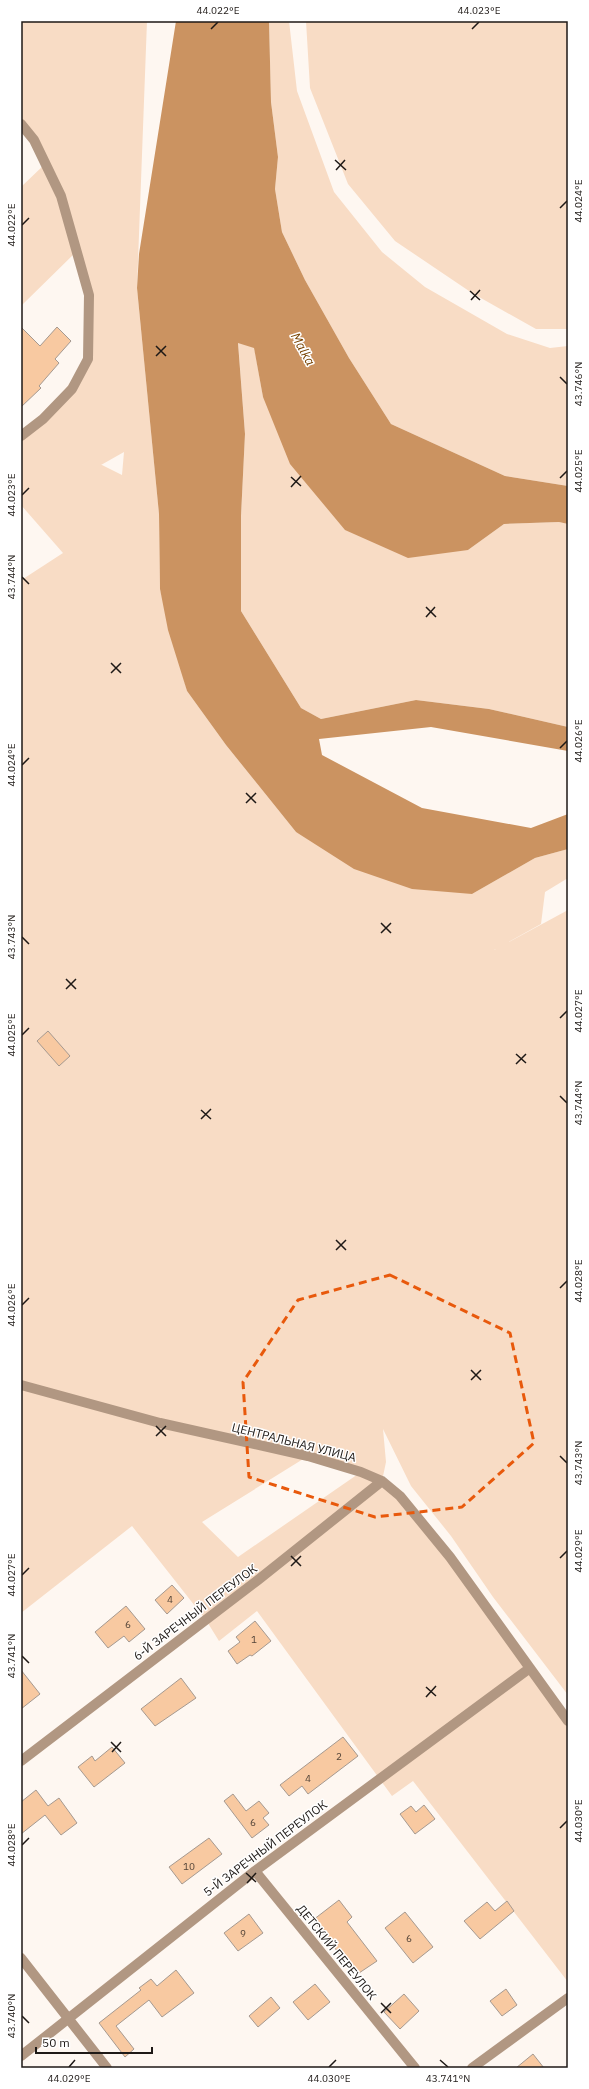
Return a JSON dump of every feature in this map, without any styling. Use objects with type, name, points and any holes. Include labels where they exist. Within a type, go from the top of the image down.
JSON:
[{"type":"street","points":[[21,124],[34,140],[63,203],[89,295],[88,359],[72,389],[43,419],[21,436]]},
{"type":"street","name":"ЦЕНТРАЛЬНАЯ УЛИЦА","points":[[21,1385],[160,1423],[308,1456],[362,1472],[382,1481],[400,1496],[446,1552],[568,1720]]},
{"type":"street","name":"6-Й ЗАРЕЧНЫЙ ПЕРЕУЛОК","points":[[21,1761],[252,1584],[382,1481]]},
{"type":"street","name":"5-Й ЗАРЕЧНЫЙ ПЕРЕУЛОК","points":[[21,2056],[255,1871],[530,1668]]},
{"type":"street","name":"ДЕТСКИЙ ПЕРЕУЛОК","points":[[255,1871],[415,2068]]},
{"type":"street","points":[[21,1958],[107,2068]]},
{"type":"street","points":[[472,2068],[568,1998]]},
{"type":"highlighted area","points":[[390,1275],[510,1333],[534,1443],[462,1507],[375,1517],[249,1477],[243,1382],[298,1300]]},
{"type":"shaded area","points":[[21,21],[147,21],[137,288],[159,514],[160,589],[187,691],[226,745],[296,832],[472,894],[535,858],[568,849],[568,878],[545,892],[541,924],[494,950],[568,910],[568,1695],[493,1597],[451,1536],[411,1486],[383,1429],[386,1462],[382,1481],[400,1496],[568,1721],[568,1982],[413,1781],[392,1796],[257,1611],[219,1641],[206,1620],[132,1526],[21,1613],[21,576],[23,579],[63,553],[21,505],[21,436],[43,419],[88,359],[89,295],[76,252],[21,306],[21,187],[45,164],[21,124]],"holes":[[[124,452],[122,475],[101,465]],[[308,1456],[361,1472],[238,1557],[202,1522]]]},
{"type":"shaded area","points":[[269,21],[289,21],[297,91],[334,192],[382,252],[425,287],[507,334],[550,348],[568,346],[568,486],[505,476],[391,424],[349,358],[305,280],[282,232],[275,189],[278,157],[271,102]]},
{"type":"shaded area","points":[[306,21],[568,21],[568,329],[536,329],[472,293],[395,241],[348,184],[310,88]]},
{"type":"shaded area","points":[[238,342],[254,347],[263,397],[468,550],[504,524],[559,522],[568,524],[568,727],[489,709],[416,700],[321,719],[301,708],[241,611],[241,516],[245,434]]},
{"type":"water","name":"Malka","points":[[176,21],[269,21],[271,102],[278,157],[275,189],[282,232],[305,280],[349,358],[391,424],[505,476],[568,486],[568,524],[559,522],[504,524],[468,550],[408,558],[345,530],[290,464],[263,397],[254,348],[238,343],[245,434],[241,516],[241,611],[301,708],[321,719],[416,700],[489,709],[568,727],[568,751],[431,727],[319,739],[322,755],[422,808],[531,828],[568,814],[568,849],[535,858],[472,894],[412,889],[354,869],[296,832],[226,745],[187,691],[168,630],[160,589],[159,514],[137,288],[139,254]]},
{"type":"building","points":[[21,327],[40,346],[57,327],[71,341],[55,359],[59,363],[39,386],[41,388],[21,407]]},
{"type":"building","points":[[48,1031],[70,1056],[59,1066],[37,1041]]},
{"type":"building","points":[[172,1585],[184,1598],[167,1614],[155,1600]]},
{"type":"building","points":[[126,1606],[145,1629],[129,1642],[124,1636],[108,1648],[95,1632]]},
{"type":"building","points":[[255,1621],[271,1641],[252,1656],[250,1655],[237,1664],[228,1651],[240,1642],[236,1637]]},
{"type":"building","points":[[21,1670],[40,1694],[21,1709]]},
{"type":"building","points":[[181,1678],[196,1698],[155,1726],[141,1709]]},
{"type":"building","points":[[343,1737],[358,1756],[308,1794],[302,1786],[289,1796],[280,1785]]},
{"type":"building","points":[[112,1747],[125,1763],[94,1787],[78,1767],[92,1756],[95,1761]]},
{"type":"building","points":[[36,1790],[48,1806],[59,1798],[77,1823],[61,1835],[45,1815],[21,1834],[21,1802]]},
{"type":"building","points":[[233,1794],[246,1811],[259,1801],[269,1813],[263,1818],[269,1825],[252,1838],[224,1801]]},
{"type":"building","points":[[424,1805],[435,1819],[415,1834],[400,1814],[411,1806],[416,1812]]},
{"type":"building","points":[[209,1838],[222,1854],[182,1884],[169,1867]]},
{"type":"building","points":[[339,1900],[352,1917],[347,1922],[377,1961],[356,1975],[343,1955],[341,1956],[313,1920]]},
{"type":"building","points":[[507,1901],[514,1911],[480,1939],[464,1921],[487,1902],[495,1911]]},
{"type":"building","points":[[405,1912],[433,1947],[413,1963],[385,1928]]},
{"type":"building","points":[[249,1914],[263,1933],[238,1951],[224,1933]]},
{"type":"building","points":[[176,1970],[194,1993],[162,2017],[149,2000],[116,2026],[134,2049],[125,2057],[99,2023],[141,1990],[139,1988],[151,1979],[157,1986]]},
{"type":"building","points":[[315,1984],[330,2002],[308,2020],[293,2002]]},
{"type":"building","points":[[506,1989],[517,2005],[502,2016],[490,2001]]},
{"type":"building","points":[[404,1994],[419,2011],[400,2029],[384,2012]]},
{"type":"building","points":[[271,1997],[280,2008],[258,2027],[249,2016]]},
{"type":"building","points":[[533,2054],[544,2068],[516,2068]]}]
